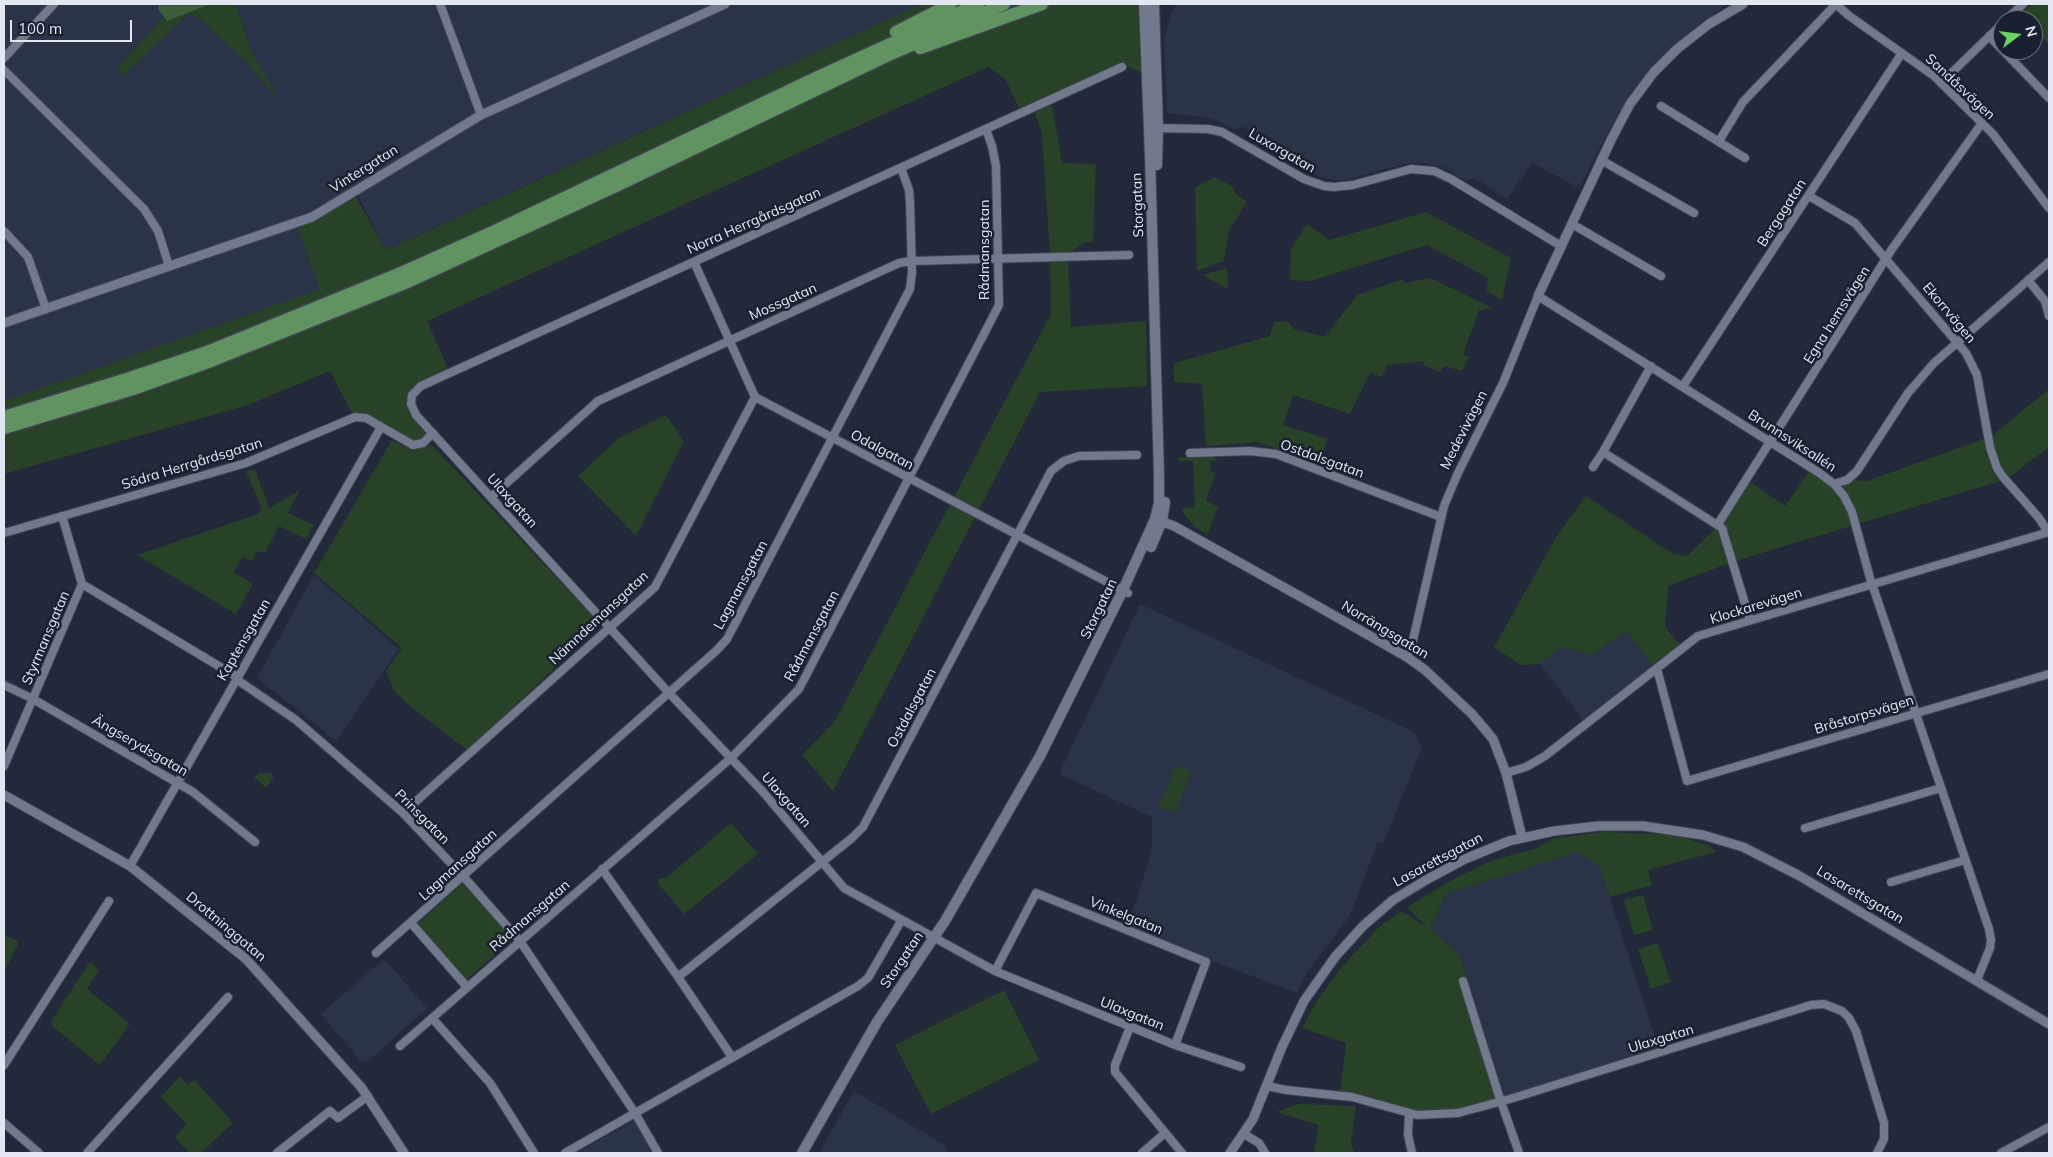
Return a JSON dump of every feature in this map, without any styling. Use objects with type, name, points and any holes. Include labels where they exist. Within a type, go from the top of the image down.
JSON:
[{"type":"highway","points":[[818,77],[951,4]]},
{"type":"highway","points":[[4,417],[199,355],[309,312],[495,231],[818,77],[978,4]]},
{"type":"highway","points":[[4,428],[133,388],[211,361],[341,310],[499,240],[882,58],[1004,4]]},
{"type":"highway","points":[[882,58],[945,40],[1042,4]]},
{"type":"main road","name":"Storgatan","points":[[810,1153],[871,1044],[937,940],[1051,748],[1126,592],[1165,502],[1157,154],[1153,128],[1144,4]]},
{"type":"main road","name":"Storgatan","points":[[1153,128],[1154,4]]},
{"type":"main road","name":"Storgatan","points":[[802,1153],[866,1039],[937,940]]},
{"type":"street","points":[[4,58],[54,4]]},
{"type":"street","points":[[440,4],[481,115]]},
{"type":"street","name":"Vintergatan","points":[[4,323],[312,217],[481,115],[725,4]]},
{"type":"street","name":"Medevivägen","points":[[1407,657],[1413,640],[1441,516],[1454,480],[1503,383],[1538,296],[1601,160],[1630,104],[1654,72],[1700,31],[1743,4]]},
{"type":"street","points":[[1719,141],[1743,102],[1836,4]]},
{"type":"street","name":"Sandåsvägen","points":[[1836,4],[1848,15],[1941,83],[1982,124],[2049,208]]},
{"type":"street","points":[[1941,83],[1993,32]]},
{"type":"street","points":[[1989,36],[2049,98]]},
{"type":"street","name":"Bergagatan","points":[[1683,386],[1902,53]]},
{"type":"street","name":"Norra Herrgårdsgatan","points":[[412,408],[412,394],[421,386],[1122,67]]},
{"type":"street","points":[[4,70],[144,209],[158,231],[169,266]]},
{"type":"street","points":[[1661,106],[1745,158]]},
{"type":"street","name":"Egna hemsvägen","points":[[1718,524],[1886,259],[1982,124]]},
{"type":"street","name":"Luxorgatan","points":[[1153,128],[1208,129],[1222,132],[1304,179],[1324,186],[1353,185],[1411,169],[1434,171],[1451,179],[1562,246]]},
{"type":"street","name":"Rådmansgatan","points":[[400,1046],[731,758],[799,690],[999,305],[996,166],[986,129]]},
{"type":"street","points":[[1601,160],[1694,213]]},
{"type":"street","name":"Lagmansgatan","points":[[376,953],[727,638],[907,295],[912,280],[909,190],[901,168]]},
{"type":"street","name":"Ekorrvägen","points":[[1809,196],[1855,223],[1970,359],[1977,375],[1990,447],[1997,468],[2040,518],[2049,532]]},
{"type":"street","points":[[1572,224],[1661,276]]},
{"type":"street","points":[[4,231],[28,258],[46,309]]},
{"type":"street","name":"Mossgatan","points":[[491,496],[594,403],[899,263],[912,261],[1129,255]]},
{"type":"street","points":[[694,262],[755,396]]},
{"type":"street","points":[[1834,484],[1847,480],[1857,471],[1908,393],[1934,363],[2049,262]]},
{"type":"street","points":[[2028,280],[2046,301],[2049,316]]},
{"type":"street","name":"Brunnsviksallén","points":[[1538,296],[1771,442],[1834,484],[1844,496],[1852,512],[1872,584],[1990,929],[1992,940],[1988,957],[1977,980]]},
{"type":"street","points":[[1593,466],[1603,452],[1651,366]]},
{"type":"street","name":"Odalgatan","points":[[755,396],[1126,592]]},
{"type":"street","name":"Nämndemansgatan","points":[[403,813],[658,582],[755,396]]},
{"type":"street","name":"Ulaxgatan","points":[[412,408],[669,692],[764,792],[844,888],[995,971],[1130,1027],[1241,1067]]},
{"type":"street","name":"Södra Herrgårdsgatan","points":[[4,533],[246,463],[355,417],[366,418],[413,445],[423,443],[433,433]]},
{"type":"street","name":"Kaptensgatan","points":[[130,866],[380,427]]},
{"type":"street","name":"Ostdalsgatan","points":[[1190,453],[1250,451],[1276,454],[1441,516]]},
{"type":"street","points":[[1603,452],[1722,528],[1750,620]]},
{"type":"street","name":"Ostdalsgatan","points":[[678,977],[852,838],[867,821],[1045,478],[1058,464],[1079,456],[1137,455]]},
{"type":"street","name":"Styrmansgatan","points":[[4,766],[82,584],[62,516]]},
{"type":"street","name":"Norrängsgatan","points":[[1158,520],[1407,657],[1436,680],[1485,728],[1498,747],[1522,838]]},
{"type":"street","name":"Klockarevägen","points":[[1506,773],[1526,768],[1544,756],[1698,636],[2049,532]]},
{"type":"street","name":"Prinsgatan","points":[[82,584],[237,678],[296,720],[403,813],[463,876],[520,941],[635,1113],[658,1153]]},
{"type":"street","name":"Bråstorpsvägen","points":[[1657,668],[1687,781],[2049,674]]},
{"type":"street","name":"Ängserydsgatan","points":[[4,684],[194,792],[255,842]]},
{"type":"street","points":[[1805,828],[1941,788]]},
{"type":"street","name":"Drottninggatan","points":[[4,795],[130,866],[246,959],[314,1033],[368,1096],[404,1153]]},
{"type":"street","name":"Lasarettsgatan","points":[[1230,1153],[1244,1134],[1268,1086],[1282,1047],[1304,1001],[1335,957],[1362,926],[1393,900],[1443,870],[1485,850],[1522,838],[1566,829],[1619,826],[1670,829],[1725,841],[1780,864],[2049,1024]]},
{"type":"street","points":[[1890,882],[1965,860]]},
{"type":"street","points":[[602,870],[732,1057]]},
{"type":"street","name":"Vinkelgatan","points":[[995,971],[1036,893],[1120,927],[1206,962],[1175,1044]]},
{"type":"street","points":[[4,1065],[109,901]]},
{"type":"street","points":[[565,1153],[858,986],[868,978],[901,921]]},
{"type":"street","points":[[411,923],[467,988]]},
{"type":"street","points":[[1463,981],[1520,1153]]},
{"type":"street","points":[[87,1153],[228,997]]},
{"type":"street","name":"Ulaxgatan","points":[[1268,1086],[1352,1098],[1408,1113],[1427,1115],[1452,1114],[1502,1102],[1811,1005],[1829,1005],[1846,1015],[1856,1031],[1883,1114],[1885,1132],[1880,1152]]},
{"type":"street","points":[[432,1018],[490,1083],[534,1153]]},
{"type":"street","points":[[1130,1027],[1114,1065],[1115,1072],[1182,1153]]},
{"type":"street","points":[[277,1153],[330,1111],[338,1118],[368,1096]]},
{"type":"street","points":[[1408,1113],[1408,1135],[1412,1153]]},
{"type":"street","points":[[4,1123],[39,1153]]},
{"type":"street","points":[[2001,1153],[2049,1128]]},
{"type":"street","points":[[1142,1153],[1165,1133]]},
{"type":"street","points":[[1244,1134],[1259,1143],[1265,1153]]},
{"type":"shaded area","points":[[4,4],[157,4],[169,10],[117,68],[124,74],[189,13],[201,20],[246,62],[278,100],[250,49],[236,4],[921,4],[385,250],[356,191],[320,289],[4,402]]},
{"type":"shaded area","points":[[1176,4],[1727,4],[1692,30],[1662,58],[1634,89],[1615,119],[1579,188],[1532,163],[1507,199],[1474,178],[1466,181],[1445,168],[1426,163],[1409,163],[1340,181],[1323,178],[1305,169],[1303,163],[1244,127],[1233,129],[1219,121],[1167,113],[1164,40],[1171,14]]},
{"type":"shaded area","points":[[314,575],[399,649],[336,741],[257,678]]},
{"type":"shaded area","points":[[1140,604],[1414,732],[1422,747],[1383,844],[1378,842],[1349,917],[1307,972],[1297,993],[1127,929],[1152,851],[1152,817],[1059,774]]},
{"type":"shaded area","points":[[1627,631],[1657,673],[1586,724],[1540,664],[1562,647],[1591,655]]},
{"type":"shaded area","points":[[1578,852],[1600,867],[1660,1053],[1506,1101],[1460,955],[1430,929],[1446,894]]},
{"type":"shaded area","points":[[384,959],[427,1008],[367,1062],[362,1062],[321,1014]]},
{"type":"shaded area","points":[[854,1091],[946,1146],[948,1153],[819,1153]]},
{"type":"shaded area","points":[[635,1120],[655,1153],[576,1153]]},
{"type":"green space","points":[[157,4],[236,4],[250,49],[281,103],[246,62],[201,20],[189,13],[124,75],[117,68],[169,11]]},
{"type":"green space","points":[[159,4],[210,4],[167,21],[158,9]]},
{"type":"green space","points":[[921,4],[1139,4],[1143,73],[1121,64],[1051,100],[1062,163],[1096,164],[1093,242],[1083,243],[1068,255],[1071,327],[1146,321],[1147,386],[1040,392],[833,791],[802,755],[835,721],[1051,314],[1050,255],[1042,133],[1033,108],[1021,113],[1006,80],[988,67],[427,321],[449,371],[417,386],[410,403],[437,434],[420,441],[406,439],[363,411],[353,415],[330,371],[248,405],[4,474],[4,401],[320,289],[296,223],[353,192],[386,250]]},
{"type":"green space","points":[[2032,4],[2049,4],[2049,45],[2043,38],[2043,10],[2026,10]]},
{"type":"green space","points":[[1214,177],[1232,186],[1236,194],[1247,202],[1229,231],[1224,261],[1197,271],[1195,190],[1196,187]]},
{"type":"green space","points":[[1426,212],[1511,258],[1502,300],[1487,291],[1488,278],[1427,245],[1310,281],[1290,280],[1291,249],[1307,224],[1329,240]]},
{"type":"green space","points":[[1227,268],[1228,289],[1203,275]]},
{"type":"green space","points":[[1430,278],[1493,308],[1479,310],[1463,354],[1469,357],[1462,371],[1444,366],[1440,372],[1423,365],[1424,361],[1387,365],[1382,377],[1370,373],[1350,414],[1293,395],[1283,425],[1328,439],[1318,464],[1258,442],[1206,446],[1202,384],[1174,382],[1174,363],[1270,336],[1274,322],[1287,321],[1294,329],[1325,337],[1357,295],[1403,279],[1405,283]]},
{"type":"green space","points":[[2049,389],[2049,447],[2007,479],[1735,561],[1668,586],[1665,627],[1685,650],[1657,673],[1627,631],[1591,655],[1562,647],[1540,664],[1521,665],[1494,647],[1558,534],[1586,496],[1673,554],[1687,556],[1721,523],[1749,481],[1785,506],[1814,465],[1842,487],[1854,480],[1867,481],[1992,436]]},
{"type":"green space","points":[[666,415],[684,441],[636,536],[578,476],[619,438]]},
{"type":"green space","points":[[392,440],[404,446],[427,447],[432,445],[600,624],[468,751],[395,692],[386,671],[402,648],[314,573]]},
{"type":"green space","points":[[1179,457],[1214,457],[1217,460],[1210,462],[1211,472],[1216,473],[1206,500],[1218,507],[1207,535],[1194,526],[1184,514],[1182,508],[1195,507],[1193,461],[1178,461]]},
{"type":"green space","points":[[255,469],[269,508],[300,490],[288,513],[314,525],[306,539],[279,526],[265,553],[257,551],[252,561],[242,557],[234,572],[253,584],[236,614],[137,555],[258,514],[262,509],[246,471]]},
{"type":"green space","points":[[1176,765],[1191,771],[1176,813],[1159,807]]},
{"type":"green space","points":[[259,773],[271,773],[274,776],[266,788],[254,777]]},
{"type":"green space","points":[[731,823],[758,854],[684,914],[660,886],[658,879],[667,877]]},
{"type":"green space","points":[[1605,832],[1676,835],[1710,846],[1716,852],[1648,870],[1652,885],[1610,897],[1600,867],[1578,852],[1446,894],[1430,929],[1460,955],[1506,1101],[1469,1114],[1407,1115],[1340,1095],[1346,1043],[1302,1028],[1319,998],[1340,969],[1377,929],[1401,911],[1427,927],[1407,907],[1457,877],[1494,860],[1537,848],[1554,838]]},
{"type":"green space","points":[[464,882],[514,938],[466,980],[417,924]]},
{"type":"green space","points":[[1643,895],[1653,930],[1634,935],[1624,900]]},
{"type":"green space","points":[[4,934],[19,942],[4,972]]},
{"type":"green space","points":[[1658,943],[1671,982],[1651,989],[1638,949]]},
{"type":"green space","points":[[90,962],[99,970],[87,989],[130,1024],[100,1065],[53,1027],[51,1021]]},
{"type":"green space","points":[[1004,990],[1039,1060],[931,1114],[895,1045]]},
{"type":"green space","points":[[180,1076],[187,1085],[195,1080],[233,1123],[201,1153],[190,1153],[175,1138],[186,1124],[161,1097]]},
{"type":"green space","points":[[1299,1104],[1356,1106],[1351,1142],[1354,1153],[1314,1153],[1319,1125],[1276,1112]]}]
